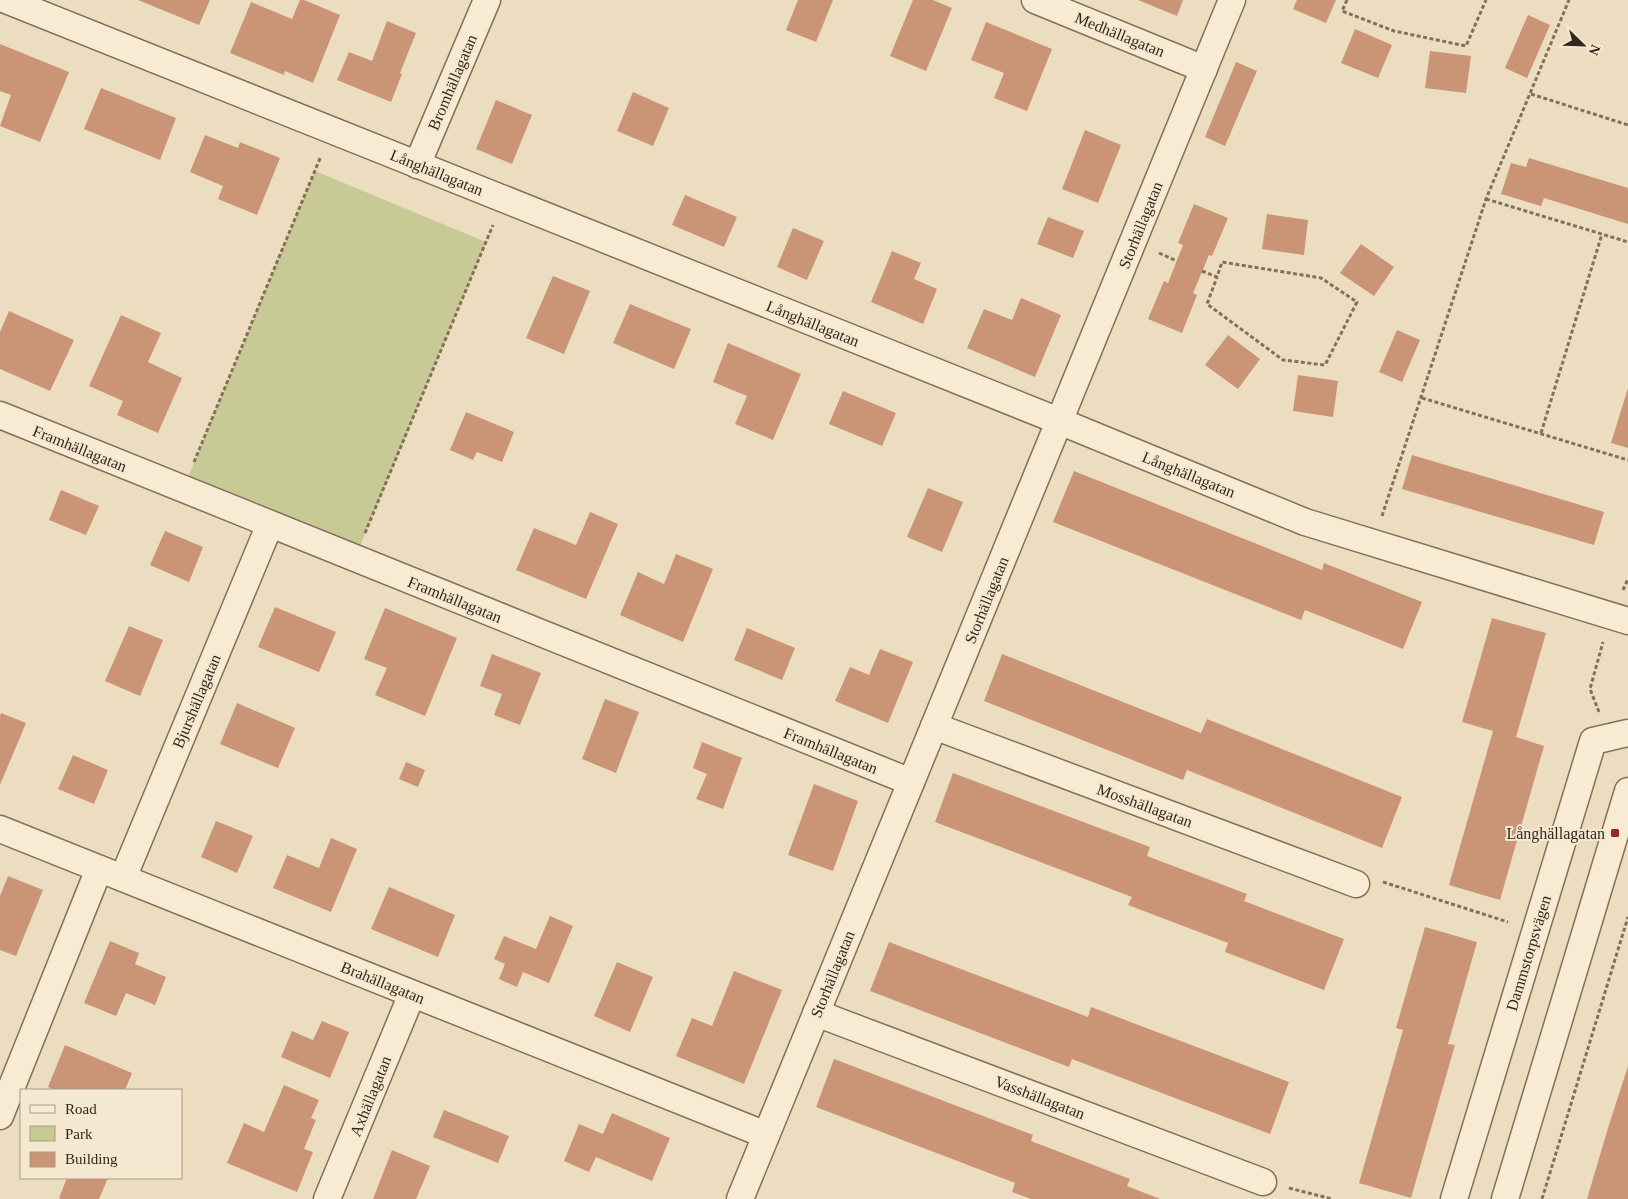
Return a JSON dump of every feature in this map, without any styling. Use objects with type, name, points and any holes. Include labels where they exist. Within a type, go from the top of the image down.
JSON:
[{"type":"street","name":"Långhällagatan","points":[[6,0],[1059,421],[1305,522],[1619,618]]},
{"type":"street","name":"Bromhällagatan","points":[[417,164],[487,0]]},
{"type":"street","name":"Medhällagatan","points":[[1035,0],[1204,69]]},
{"type":"street","name":"Storhällagatan","points":[[740,1199],[1232,0]]},
{"type":"street","name":"Framhällagatan","points":[[0,416],[911,782]]},
{"type":"street","name":"Bjurshällagatan","points":[[123,878],[270,524]]},
{"type":"street","name":"Mosshällagatan","points":[[934,726],[1356,884]]},
{"type":"street","name":"Dammstorpsvägen","points":[[1454,1199],[1593,741],[1619,735]]},
{"type":"street","points":[[1505,1199],[1628,791]]},
{"type":"street","name":"Brahällagatan","points":[[0,829],[766,1135]]},
{"type":"street","points":[[0,1116],[99,869]]},
{"type":"street","name":"Axhällagatan","points":[[327,1199],[412,994]]},
{"type":"street","name":"Vasshällagatan","points":[[816,1013],[1263,1182]]},
{"type":"path","points":[[1347,0],[1342,11],[1351,15],[1394,31],[1466,46],[1486,0]]},
{"type":"path","points":[[1374,543],[1486,199],[1569,0]]},
{"type":"path","points":[[1531,94],[1628,124]]},
{"type":"path","points":[[183,489],[332,130]]},
{"type":"path","points":[[355,558],[504,199]]},
{"type":"path","points":[[1486,199],[1628,242]]},
{"type":"path","points":[[1541,434],[1602,234]]},
{"type":"path","points":[[1222,262],[1321,278],[1357,302],[1325,365],[1283,360],[1207,304],[1217,277],[1222,262]]},
{"type":"path","points":[[1202,271],[1217,277]]},
{"type":"path","points":[[1422,398],[1628,460]]},
{"type":"path","points":[[1619,735],[1590,689],[1619,618],[1628,579]]},
{"type":"path","points":[[1356,884],[1377,880],[1535,931]]},
{"type":"path","points":[[1542,1199],[1628,917]]},
{"type":"path","points":[[1263,1182],[1332,1199]]},
{"type":"green space","points":[[315,171],[486,242],[355,558],[183,489]]},
{"type":"building","points":[[138,0],[210,0],[199,25]]},
{"type":"building","points":[[300,0],[340,15],[313,83],[285,71],[284,75],[230,53],[251,2],[292,19]]},
{"type":"building","points":[[798,0],[833,0],[816,42],[786,30]]},
{"type":"building","points":[[913,0],[933,0],[952,8],[926,71],[890,56]]},
{"type":"building","points":[[1138,0],[1183,0],[1177,16]]},
{"type":"building","points":[[1297,0],[1336,0],[1326,23],[1293,9]]},
{"type":"building","points":[[1528,15],[1550,25],[1527,78],[1505,68]]},
{"type":"building","points":[[387,21],[416,33],[391,102],[337,80],[349,52],[372,61]]},
{"type":"building","points":[[986,22],[1052,49],[1027,111],[994,98],[1004,73],[971,60]]},
{"type":"building","points":[[1355,29],[1392,45],[1378,78],[1341,63]]},
{"type":"building","points":[[0,44],[69,72],[40,142],[0,126],[11,95],[0,91]]},
{"type":"building","points":[[1430,51],[1471,56],[1466,93],[1425,88]]},
{"type":"building","points":[[1236,62],[1257,71],[1225,146],[1205,137]]},
{"type":"building","points":[[101,88],[176,118],[160,160],[84,129]]},
{"type":"building","points":[[633,92],[669,108],[653,146],[617,131]]},
{"type":"building","points":[[496,100],[532,115],[512,164],[476,149]]},
{"type":"building","points":[[1085,130],[1121,145],[1098,203],[1062,189]]},
{"type":"building","points":[[205,135],[238,148],[240,142],[280,158],[257,215],[218,199],[223,186],[190,172]]},
{"type":"building","points":[[1529,158],[1628,188],[1628,224],[1544,198],[1541,206],[1501,194],[1511,163],[1526,167]]},
{"type":"building","points":[[685,195],[737,217],[724,247],[672,225]]},
{"type":"building","points":[[1194,204],[1228,218],[1212,256],[1209,255],[1193,293],[1197,295],[1182,333],[1148,319],[1164,281],[1168,283],[1183,245],[1178,243]]},
{"type":"building","points":[[1267,214],[1308,220],[1304,255],[1262,249]]},
{"type":"building","points":[[1048,217],[1084,231],[1073,258],[1037,244]]},
{"type":"building","points":[[793,228],[824,241],[807,280],[777,267]]},
{"type":"building","points":[[1361,244],[1394,267],[1374,296],[1340,273]]},
{"type":"building","points":[[892,251],[921,263],[914,279],[937,289],[923,324],[871,302]]},
{"type":"building","points":[[553,276],[590,291],[564,354],[526,338]]},
{"type":"building","points":[[1021,298],[1061,315],[1035,377],[967,348],[984,309],[1012,320]]},
{"type":"building","points":[[630,304],[691,329],[674,369],[613,343]]},
{"type":"building","points":[[9,311],[74,340],[50,391],[0,369],[0,332]]},
{"type":"building","points":[[121,315],[161,333],[148,362],[182,378],[158,433],[117,415],[123,401],[89,386]]},
{"type":"building","points":[[1397,330],[1420,340],[1402,382],[1379,372]]},
{"type":"building","points":[[1228,335],[1260,359],[1238,389],[1205,365]]},
{"type":"building","points":[[728,343],[801,374],[773,440],[735,424],[747,396],[713,382]]},
{"type":"building","points":[[1298,375],[1338,381],[1333,417],[1293,411]]},
{"type":"building","points":[[1628,388],[1628,448],[1611,443]]},
{"type":"building","points":[[843,391],[896,413],[882,446],[829,424]]},
{"type":"building","points":[[466,412],[514,432],[502,462],[477,452],[473,460],[450,450]]},
{"type":"building","points":[[1412,455],[1604,512],[1594,545],[1402,489]]},
{"type":"building","points":[[1074,471],[1322,570],[1324,563],[1422,602],[1403,649],[1305,610],[1301,620],[1053,522]]},
{"type":"building","points":[[928,488],[963,502],[942,552],[907,537]]},
{"type":"building","points":[[61,490],[99,506],[86,535],[49,520]]},
{"type":"building","points":[[590,512],[618,524],[586,599],[516,570],[534,528],[576,545]]},
{"type":"building","points":[[165,531],[203,547],[189,582],[150,565]]},
{"type":"building","points":[[676,554],[713,569],[683,642],[620,615],[638,572],[664,584]]},
{"type":"building","points":[[275,607],[336,632],[319,672],[258,647]]},
{"type":"building","points":[[385,608],[457,638],[425,716],[375,695],[387,668],[364,659]]},
{"type":"building","points":[[1492,618],[1546,633],[1516,737],[1544,746],[1500,900],[1449,885],[1493,731],[1462,722]]},
{"type":"building","points":[[129,626],[163,640],[140,696],[105,681]]},
{"type":"building","points":[[747,628],[795,648],[782,680],[734,660]]},
{"type":"building","points":[[880,649],[913,662],[888,723],[835,701],[850,667],[869,675]]},
{"type":"building","points":[[492,654],[541,673],[520,725],[494,715],[502,694],[480,686]]},
{"type":"building","points":[[1002,654],[1201,733],[1207,719],[1402,797],[1382,848],[1187,770],[1183,780],[984,701]]},
{"type":"building","points":[[605,699],[639,712],[616,773],[582,759]]},
{"type":"building","points":[[237,703],[295,728],[278,768],[220,744]]},
{"type":"building","points":[[1,713],[26,723],[0,785],[0,716]]},
{"type":"building","points":[[702,742],[742,758],[723,809],[696,799],[707,774],[693,768]]},
{"type":"building","points":[[73,755],[108,770],[94,804],[58,789]]},
{"type":"building","points":[[406,762],[425,770],[418,787],[399,779]]},
{"type":"building","points":[[953,773],[1150,847],[1147,856],[1247,894],[1244,901],[1344,939],[1324,990],[1225,952],[1228,943],[1128,905],[1132,897],[935,822]]},
{"type":"building","points":[[814,784],[858,801],[833,871],[788,855]]},
{"type":"building","points":[[216,821],[253,836],[237,873],[201,857]]},
{"type":"building","points":[[331,838],[357,849],[331,912],[273,888],[287,855],[319,868]]},
{"type":"building","points":[[8,876],[43,890],[16,956],[0,950],[0,896]]},
{"type":"building","points":[[389,887],[455,915],[438,957],[371,929]]},
{"type":"building","points":[[550,916],[573,926],[549,983],[523,972],[517,987],[499,979],[505,964],[494,959],[504,936],[536,949]]},
{"type":"building","points":[[1425,927],[1477,942],[1448,1044],[1455,1045],[1411,1198],[1359,1183],[1403,1030],[1396,1028]]},
{"type":"building","points":[[110,941],[139,953],[135,964],[166,977],[155,1005],[126,993],[116,1016],[84,1003]]},
{"type":"building","points":[[889,942],[1088,1017],[1091,1007],[1289,1082],[1270,1134],[1072,1059],[1069,1067],[870,991]]},
{"type":"building","points":[[617,962],[653,977],[630,1032],[594,1016]]},
{"type":"building","points":[[734,971],[782,990],[744,1084],[676,1056],[692,1018],[712,1026]]},
{"type":"building","points":[[322,1021],[349,1032],[330,1078],[281,1057],[292,1031],[313,1040]]},
{"type":"building","points":[[65,1045],[132,1073],[125,1089],[53,1089],[48,1087]]},
{"type":"building","points":[[834,1059],[1033,1135],[1031,1141],[1130,1179],[1127,1186],[1160,1199],[1031,1199],[1012,1192],[1015,1183],[816,1107]]},
{"type":"building","points":[[1628,1066],[1628,1199],[1587,1199],[1608,1128]]},
{"type":"building","points":[[284,1085],[319,1100],[311,1118],[316,1120],[304,1149],[313,1152],[297,1192],[227,1163],[244,1123],[264,1132]]},
{"type":"building","points":[[444,1110],[509,1136],[498,1163],[433,1137]]},
{"type":"building","points":[[612,1113],[670,1138],[652,1181],[596,1157],[589,1172],[564,1161],[579,1124],[603,1134]]},
{"type":"building","points":[[392,1150],[430,1166],[416,1199],[373,1199]]},
{"type":"building","points":[[67,1179],[108,1179],[99,1199],[59,1198]]},
{"type":"place","name":"Långhällagatan","points":[[1615,833]]}]
